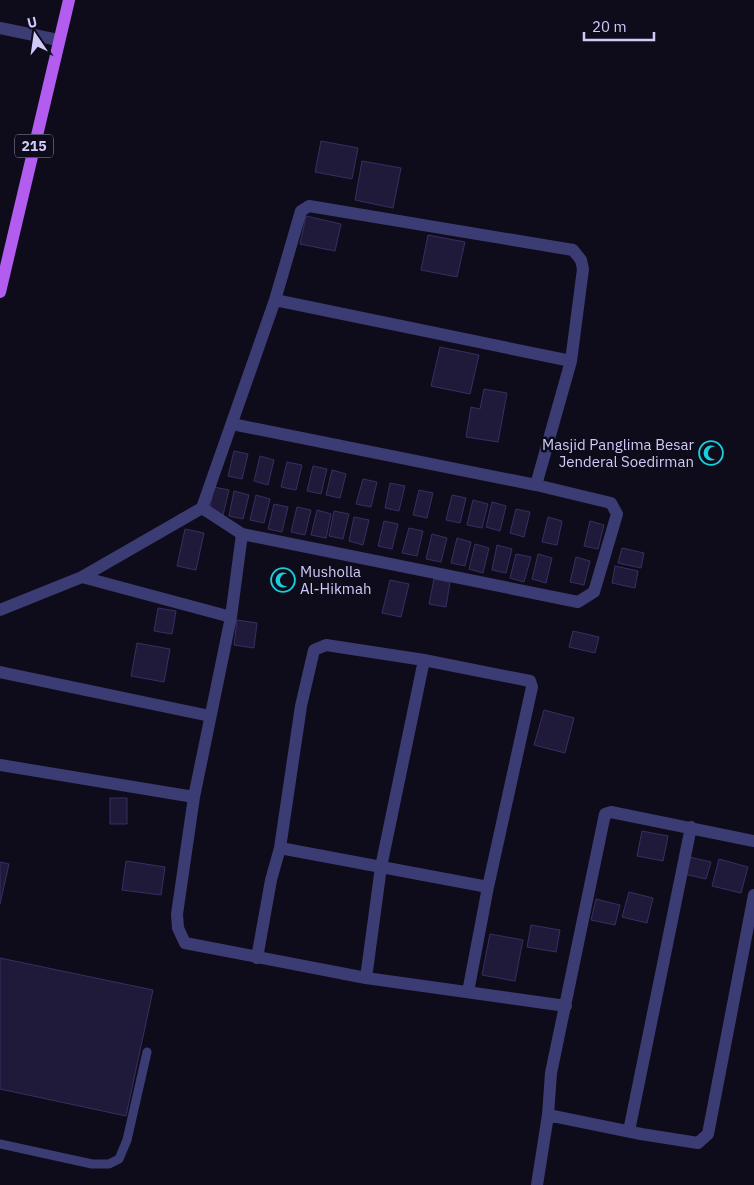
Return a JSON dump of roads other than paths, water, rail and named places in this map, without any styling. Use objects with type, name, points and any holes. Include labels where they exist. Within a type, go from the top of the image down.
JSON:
[{"type":"main road","name":"215","points":[[0,292],[58,40],[69,0]]},
{"type":"street","points":[[0,28],[58,40]]},
{"type":"street","points":[[0,610],[82,577],[202,508],[275,300],[301,211],[309,206],[573,250],[582,260],[583,269],[571,361],[536,485]]},
{"type":"street","points":[[275,300],[571,361]]},
{"type":"street","points":[[202,508],[242,534],[578,602],[594,592],[617,514],[611,503],[536,485],[232,424]]},
{"type":"street","points":[[242,534],[231,617],[194,797],[177,914],[180,935],[185,943],[366,978],[566,1006]]},
{"type":"street","points":[[82,577],[231,617]]},
{"type":"street","points":[[257,958],[271,880],[280,848],[301,706],[314,650],[326,645],[424,660],[528,678],[532,684],[488,887],[468,992]]},
{"type":"street","points":[[366,978],[381,867],[424,660]]},
{"type":"street","points":[[0,672],[210,716]]},
{"type":"street","points":[[0,765],[194,797]]},
{"type":"street","points":[[537,1185],[548,1114],[551,1073],[605,814],[610,812],[754,841]]},
{"type":"street","points":[[629,1131],[691,827]]},
{"type":"street","points":[[280,848],[488,887]]},
{"type":"street","points":[[548,1114],[698,1143],[708,1134],[754,895]]},
{"type":"lane","points":[[0,1144],[92,1164],[109,1164],[118,1159],[127,1140],[147,1052]]},
{"type":"place","name":"Masjid Panglima Besar Jenderal Soedirman","points":[[711,453]]},
{"type":"place","name":"Musholla Al-Hikmah","points":[[283,580]]}]
